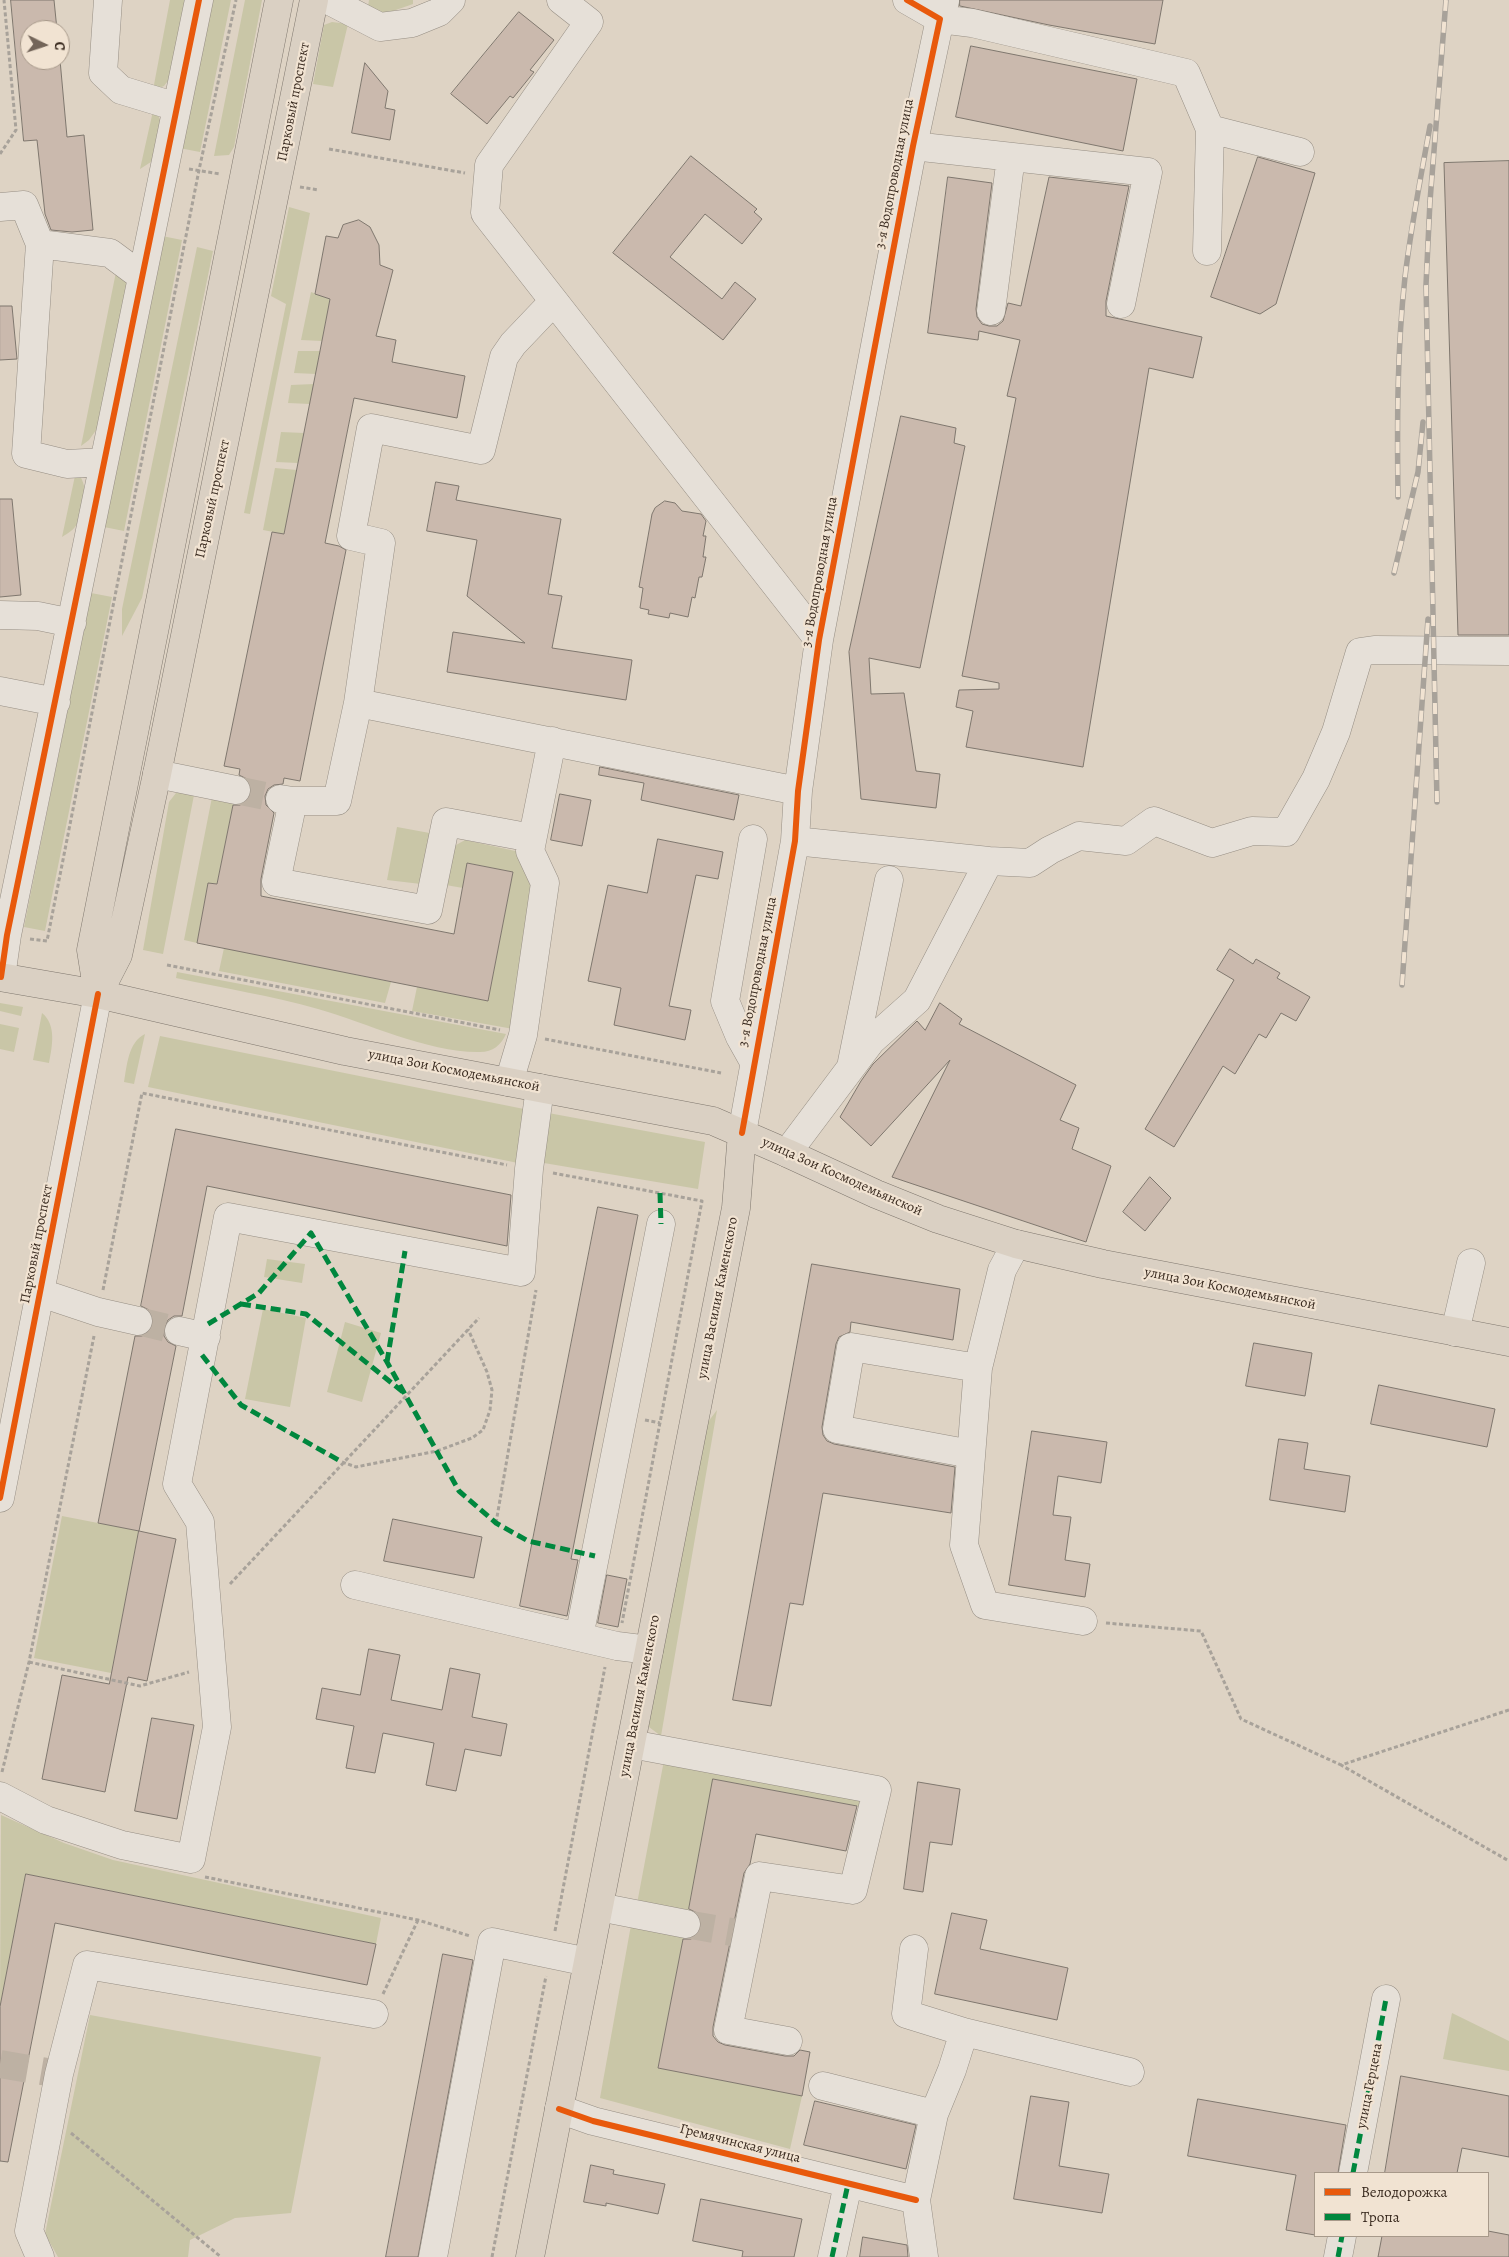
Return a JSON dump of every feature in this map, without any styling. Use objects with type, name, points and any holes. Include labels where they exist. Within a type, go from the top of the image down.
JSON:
[{"type":"main road","name":"Парковый проспект","points":[[98,994],[91,950],[279,0]]},
{"type":"main road","name":"Парковый проспект","points":[[98,994],[118,955],[157,774],[314,0]]},
{"type":"main road","name":"улица Зои Космодемьянской","points":[[0,977],[98,994],[345,1051],[713,1121],[938,1220],[1016,1244],[1113,1266],[1509,1342]]},
{"type":"main road","name":"улица Василия Каменского","points":[[530,2257],[736,1208],[742,1133]]},
{"type":"street","points":[[108,0],[103,73],[121,90],[177,107]]},
{"type":"street","points":[[0,977],[141,276],[199,0]]},
{"type":"street","points":[[328,0],[380,27],[412,23],[438,12],[451,0]]},
{"type":"street","points":[[561,0],[589,22],[489,165],[485,213],[819,640]]},
{"type":"street","points":[[907,0],[943,9],[972,24],[1186,73],[1210,129],[1206,251]]},
{"type":"street","name":"3-я Водопроводная улица","points":[[742,1133],[795,840],[798,791],[819,640],[913,146],[943,9]]},
{"type":"street","points":[[1210,129],[1300,152]]},
{"type":"street","points":[[913,146],[1148,172],[1121,304]]},
{"type":"street","points":[[991,310],[1011,157]]},
{"type":"street","points":[[0,207],[24,205],[40,244],[26,454],[67,464],[104,462]]},
{"type":"street","points":[[40,244],[110,253],[141,276]]},
{"type":"street","points":[[532,838],[446,822],[428,910],[276,882],[286,800],[336,800],[358,703],[381,542],[351,536],[371,428],[481,450],[504,358],[513,344],[554,302]]},
{"type":"street","points":[[0,615],[38,616],[72,623]]},
{"type":"street","points":[[795,840],[990,861],[1030,863],[1050,850],[1079,836],[1126,841],[1154,821],[1212,843],[1252,831],[1286,832],[1316,779],[1336,732],[1360,652],[1374,650],[1509,651]]},
{"type":"street","points":[[0,691],[56,702]]},
{"type":"street","points":[[358,703],[798,791]]},
{"type":"street","points":[[509,1082],[523,1035],[545,883],[530,851],[552,741]]},
{"type":"street","points":[[157,774],[236,790]]},
{"type":"street","points":[[753,839],[725,1001],[740,1037],[754,1062]]},
{"type":"street","points":[[787,1153],[852,1063],[871,1041],[917,1000],[990,861]]},
{"type":"street","points":[[852,1063],[889,880]]},
{"type":"street","name":"Парковый проспект","points":[[1,1491],[98,994]]},
{"type":"street","points":[[1,1785],[46,1820],[122,1845],[191,1859],[217,1727],[200,1522],[178,1484],[228,1217],[521,1272],[529,1169],[540,1088]]},
{"type":"street","points":[[579,1637],[661,1224]]},
{"type":"street","points":[[1016,1244],[1000,1276],[978,1368],[964,1545],[985,1605],[1083,1620]]},
{"type":"street","points":[[1455,1332],[1471,1263]]},
{"type":"street","points":[[41,1293],[98,1312],[138,1321]]},
{"type":"street","points":[[179,1331],[206,1336]]},
{"type":"street","points":[[971,1454],[837,1429],[851,1348],[978,1368]]},
{"type":"street","points":[[355,1585],[617,1646],[649,1650]]},
{"type":"street","points":[[631,1744],[877,1790],[853,1890],[759,1876],[741,1934],[728,2030],[788,2041]]},
{"type":"street","points":[[599,1907],[686,1924]]},
{"type":"street","points":[[434,2257],[492,1942],[588,1962]]},
{"type":"street","points":[[914,1949],[906,2014],[964,2032],[1130,2072]]},
{"type":"street","points":[[40,2257],[29,2231],[59,2074],[87,1965],[374,2014]]},
{"type":"street","name":"улица Герцена","points":[[1354,2172],[1386,1999]]},
{"type":"street","points":[[924,2257],[916,2200],[934,2114],[952,2070],[964,2032]]},
{"type":"street","points":[[823,2086],[934,2114]]},
{"type":"street","name":"Гремячинская улица","points":[[559,2109],[593,2121],[916,2200]]},
{"type":"street","points":[[832,2257],[848,2184]]},
{"type":"street","points":[[1338,2257],[1342,2237]]},
{"type":"path","points":[[0,154],[16,130],[4,0]]},
{"type":"path","points":[[47,941],[199,170],[236,0]]},
{"type":"path","points":[[329,149],[488,177]]},
{"type":"path","points":[[167,965],[722,1073]]},
{"type":"path","points":[[1,1785],[29,1662],[142,1093],[702,1201],[617,1646],[608,1653],[492,2257]]},
{"type":"path","points":[[496,1523],[537,1283]]},
{"type":"path","points":[[206,1608],[479,1318]]},
{"type":"path","points":[[342,1462],[356,1467],[437,1451],[472,1438],[483,1430],[492,1401],[492,1390],[487,1372],[468,1329]]},
{"type":"path","points":[[1083,1620],[1201,1631],[1240,1719],[1341,1765],[1509,1861]]},
{"type":"path","points":[[29,1662],[140,1686],[211,1665]]},
{"type":"path","points":[[1341,1765],[1509,1710]]},
{"type":"path","points":[[191,1859],[188,1873],[418,1920],[492,1942]]},
{"type":"path","points":[[374,2014],[418,1920]]},
{"type":"path","points":[[51,2117],[221,2257]]},
{"type":"shaded area","points":[[170,0],[187,0],[171,77],[164,86],[153,90]]},
{"type":"shaded area","points":[[209,0],[231,0],[200,152],[179,148]]},
{"type":"shaded area","points":[[245,0],[262,0],[234,147],[229,155],[214,156]]},
{"type":"shaded area","points":[[369,0],[413,0],[413,4],[373,18],[367,13]]},
{"type":"shaded area","points":[[332,22],[348,24],[333,87],[313,84],[324,25]]},
{"type":"shaded area","points":[[153,111],[160,120],[159,141],[154,160],[140,169]]},
{"type":"shaded area","points":[[289,207],[310,213],[250,514],[244,513],[286,304],[271,296]]},
{"type":"shaded area","points":[[162,236],[182,240],[124,531],[104,527]]},
{"type":"shaded area","points":[[197,247],[213,251],[142,598],[122,636],[122,609]]},
{"type":"shaded area","points":[[117,267],[125,274],[128,287],[99,426],[89,440],[81,446]]},
{"type":"shaded area","points":[[311,292],[330,299],[322,341],[301,340]]},
{"type":"shaded area","points":[[298,351],[320,351],[316,374],[294,373]]},
{"type":"shaded area","points":[[314,384],[310,404],[288,403],[291,385]]},
{"type":"shaded area","points":[[281,432],[304,433],[298,463],[276,462]]},
{"type":"shaded area","points":[[275,468],[297,470],[284,534],[263,530]]},
{"type":"shaded area","points":[[76,471],[85,489],[85,504],[76,526],[62,537]]},
{"type":"shaded area","points":[[91,593],[112,597],[45,931],[24,927]]},
{"type":"shaded area","points":[[195,790],[163,954],[143,950],[169,802],[176,793]]},
{"type":"shaded area","points":[[213,792],[235,795],[217,884],[208,883],[197,943],[184,940]]},
{"type":"shaded area","points":[[397,827],[435,834],[421,884],[387,880]]},
{"type":"shaded area","points":[[465,840],[529,854],[543,884],[519,1030],[412,1011],[417,987],[488,1001],[513,872],[468,863],[463,888],[440,884],[449,849]]},
{"type":"shaded area","points":[[224,948],[391,982],[385,1003],[219,971]]},
{"type":"shaded area","points":[[177,972],[506,1034],[496,1047],[485,1052],[440,1048],[419,1043],[301,1004],[176,978]]},
{"type":"shaded area","points":[[0,1003],[23,1007],[21,1016],[0,1011]]},
{"type":"shaded area","points":[[42,1013],[47,1018],[52,1030],[49,1063],[33,1060]]},
{"type":"shaded area","points":[[0,1024],[19,1028],[14,1052],[0,1049]]},
{"type":"shaded area","points":[[145,1034],[134,1084],[124,1082],[127,1062],[132,1048],[139,1038]]},
{"type":"shaded area","points":[[160,1036],[524,1109],[518,1163],[148,1087]]},
{"type":"shaded area","points":[[543,1112],[705,1142],[698,1189],[538,1162]]},
{"type":"shaded area","points":[[267,1259],[305,1264],[302,1283],[264,1277]]},
{"type":"shaded area","points":[[263,1309],[306,1318],[290,1407],[245,1399]]},
{"type":"shaded area","points":[[345,1322],[381,1333],[362,1402],[327,1392]]},
{"type":"shaded area","points":[[717,1410],[661,1736],[649,1727],[646,1720],[702,1430]]},
{"type":"shaded area","points":[[62,1516],[139,1531],[111,1673],[34,1658]]},
{"type":"shaded area","points":[[665,1755],[864,1795],[863,1807],[714,1779],[687,1918],[636,1909]]},
{"type":"shaded area","points":[[1,1815],[64,1843],[113,1860],[381,1918],[376,1944],[26,1874],[0,2007]]},
{"type":"shaded area","points":[[631,1925],[684,1934],[658,2068],[802,2096],[790,2149],[600,2098]]},
{"type":"shaded area","points":[[1452,2013],[1509,2041],[1509,2071],[1443,2059]]},
{"type":"shaded area","points":[[90,2015],[321,2057],[291,2213],[235,2218],[190,2240],[188,2257],[58,2257],[45,2234]]},
{"type":"building","points":[[11,0],[54,0],[56,20],[20,20],[20,70],[61,70],[67,137],[84,135],[93,230],[72,232],[51,230],[45,214],[37,140],[24,141]]},
{"type":"building","points":[[960,0],[1163,0],[1155,44],[1049,25],[960,6]]},
{"type":"building","points":[[519,12],[554,40],[530,70],[534,72],[513,98],[510,96],[487,124],[451,94]]},
{"type":"building","points":[[971,46],[1137,79],[1123,151],[956,117]]},
{"type":"building","points":[[365,63],[388,91],[385,108],[395,110],[390,140],[352,133]]},
{"type":"building","points":[[691,156],[757,209],[754,212],[762,219],[742,244],[705,214],[670,257],[722,299],[735,282],[756,299],[723,340],[613,253]]},
{"type":"building","points":[[1258,157],[1315,173],[1276,304],[1260,314],[1211,297]]},
{"type":"building","points":[[1509,161],[1509,635],[1458,635],[1444,163]]},
{"type":"building","points":[[948,177],[992,183],[976,309],[977,317],[982,324],[997,326],[1003,321],[1008,303],[1021,306],[1049,177],[1129,186],[1106,301],[1106,316],[1202,337],[1193,378],[1149,368],[1083,767],[966,747],[973,711],[956,707],[959,690],[999,689],[999,683],[962,676],[1016,398],[1007,396],[1020,340],[979,331],[978,340],[928,333]]},
{"type":"building","points":[[359,220],[370,227],[379,245],[380,265],[393,270],[376,336],[396,340],[392,362],[465,376],[457,418],[354,398],[325,543],[339,546],[346,550],[300,781],[284,778],[283,784],[274,785],[268,789],[265,796],[266,805],[274,813],[261,879],[261,896],[454,934],[467,863],[513,872],[488,1001],[197,943],[208,883],[217,884],[233,805],[240,805],[247,801],[251,793],[251,786],[247,779],[239,775],[240,769],[224,766],[272,532],[284,534],[320,351],[330,299],[315,294],[326,236],[338,238],[343,225]]},
{"type":"building","points":[[0,306],[12,306],[17,359],[0,360]]},
{"type":"building","points":[[901,416],[956,428],[954,443],[965,446],[920,668],[869,658],[871,694],[904,693],[916,771],[940,774],[936,808],[861,799],[849,652]]},
{"type":"building","points":[[436,482],[459,486],[456,500],[561,519],[548,594],[562,596],[552,648],[632,660],[626,700],[447,672],[453,632],[525,643],[467,596],[477,540],[427,531]]},
{"type":"building","points":[[0,499],[12,499],[21,595],[0,597]]},
{"type":"building","points":[[665,501],[675,503],[682,511],[701,514],[706,521],[703,536],[706,536],[703,557],[706,557],[702,577],[699,577],[695,598],[692,597],[688,617],[670,613],[669,618],[648,614],[649,610],[640,608],[643,588],[639,587],[652,514],[655,508]]},
{"type":"building","points":[[600,767],[739,795],[734,820],[641,800],[644,783],[599,775]]},
{"type":"building","points":[[560,794],[591,800],[582,846],[551,840]]},
{"type":"building","points":[[658,839],[723,852],[718,879],[696,875],[669,1006],[691,1010],[685,1040],[614,1025],[621,988],[588,981],[608,885],[647,893]]},
{"type":"building","points":[[1230,949],[1253,964],[1256,959],[1280,973],[1277,978],[1310,997],[1296,1021],[1281,1013],[1266,1038],[1259,1034],[1235,1074],[1223,1066],[1174,1147],[1145,1129],[1234,980],[1217,970]]},
{"type":"building","points":[[940,1003],[962,1019],[959,1024],[1076,1085],[1060,1120],[1079,1128],[1072,1149],[1111,1166],[1086,1242],[892,1177],[950,1060],[871,1146],[840,1117],[873,1064],[917,1021],[925,1030]]},
{"type":"building","points":[[176,1129],[511,1195],[507,1246],[207,1186],[182,1316],[174,1316],[168,1320],[164,1328],[164,1336],[168,1342],[176,1346],[139,1531],[98,1523],[135,1336],[142,1336],[149,1332],[153,1324],[153,1316],[149,1310],[141,1306]]},
{"type":"building","points":[[1150,1177],[1171,1198],[1145,1231],[1123,1212]]},
{"type":"building","points":[[598,1207],[638,1215],[571,1559],[578,1560],[567,1616],[520,1606]]},
{"type":"building","points":[[812,1264],[960,1289],[953,1340],[851,1322],[850,1332],[839,1337],[836,1344],[822,1427],[823,1435],[827,1441],[834,1444],[955,1467],[951,1513],[823,1493],[803,1605],[790,1603],[771,1706],[733,1700]]},
{"type":"building","points":[[1254,1343],[1312,1353],[1305,1396],[1246,1386]]},
{"type":"building","points":[[1379,1385],[1495,1409],[1487,1447],[1371,1424]]},
{"type":"building","points":[[1032,1431],[1107,1442],[1101,1483],[1058,1476],[1053,1515],[1071,1517],[1065,1560],[1090,1564],[1085,1597],[1009,1585]]},
{"type":"building","points":[[1279,1439],[1308,1443],[1304,1469],[1350,1476],[1345,1512],[1270,1500]]},
{"type":"building","points":[[393,1519],[482,1537],[474,1578],[384,1561]]},
{"type":"building","points":[[139,1531],[176,1539],[147,1681],[128,1677],[105,1792],[42,1779],[62,1675],[109,1684]]},
{"type":"building","points":[[607,1575],[627,1579],[618,1627],[598,1623]]},
{"type":"building","points":[[369,1649],[400,1655],[391,1700],[442,1710],[450,1668],[480,1674],[472,1717],[507,1724],[501,1756],[465,1749],[456,1791],[426,1785],[434,1743],[383,1733],[375,1773],[346,1768],[354,1726],[316,1719],[322,1688],[360,1695]]},
{"type":"building","points":[[152,1718],[194,1725],[177,1819],[135,1811]]},
{"type":"building","points":[[713,1779],[857,1806],[846,1851],[756,1834],[750,1864],[744,1873],[713,2027],[713,2036],[718,2042],[725,2045],[785,2056],[794,2056],[800,2050],[810,2052],[802,2096],[658,2068],[683,1939],[691,1939],[697,1935],[701,1927],[701,1918],[697,1913],[689,1909]]},
{"type":"building","points":[[918,1782],[960,1789],[952,1845],[930,1842],[923,1892],[904,1889]]},
{"type":"building","points":[[26,1874],[376,1944],[367,1985],[55,1923],[8,2162],[0,2161],[0,2007]]},
{"type":"building","points":[[952,1913],[987,1920],[980,1949],[1068,1968],[1057,2020],[935,1994]]},
{"type":"building","points":[[443,1954],[473,1960],[418,2257],[386,2257]]},
{"type":"building","points":[[1401,2076],[1509,2096],[1509,2157],[1462,2148],[1457,2172],[1385,2172]]},
{"type":"building","points":[[1031,2096],[1069,2102],[1059,2166],[1109,2174],[1102,2213],[1014,2199]]},
{"type":"building","points":[[1198,2099],[1346,2125],[1338,2172],[1314,2172],[1314,2235],[1286,2230],[1296,2175],[1188,2156]]},
{"type":"building","points":[[815,2101],[916,2125],[906,2169],[804,2145]]},
{"type":"building","points":[[591,2165],[614,2170],[613,2174],[665,2184],[658,2214],[606,2203],[606,2206],[584,2202]]},
{"type":"building","points":[[701,2199],[802,2219],[794,2257],[742,2257],[743,2251],[693,2241]]},
{"type":"building","points":[[1489,2231],[1509,2235],[1509,2257],[1378,2257],[1382,2237],[1489,2237]]},
{"type":"building","points":[[863,2237],[907,2245],[908,2257],[860,2257]]},
{"type":"tunnel","points":[[236,790],[280,799]]},
{"type":"tunnel","points":[[138,1321],[179,1331]]},
{"type":"tunnel","points":[[686,1924],[737,1933]]},
{"type":"tunnel","points":[[0,2064],[59,2074]]},
{"type":"railway","points":[[1437,802],[1426,285],[1430,201],[1446,0]]},
{"type":"railway","points":[[1398,497],[1398,387],[1402,304],[1410,239],[1430,126]]},
{"type":"railway","points":[[1394,573],[1418,472],[1423,422]]},
{"type":"railway","points":[[1402,985],[1428,619]]},
{"type":"marked path","points":[[660,1193],[661,1224]]},
{"type":"marked path","points":[[208,1324],[259,1293],[311,1233],[387,1362],[459,1491],[496,1523],[528,1541],[595,1556]]},
{"type":"marked path","points":[[387,1362],[405,1251]]},
{"type":"marked path","points":[[241,1304],[306,1314],[403,1392]]},
{"type":"marked path","points":[[202,1355],[241,1405],[342,1462]]},
{"type":"marked path","points":[[1353,2172],[1386,1999]]},
{"type":"marked path","points":[[832,2257],[848,2184]]},
{"type":"marked path","points":[[1338,2257],[1342,2237]]},
{"type":"cycle path","points":[[1,977],[7,935],[199,0]]},
{"type":"cycle path","points":[[742,1133],[795,841],[798,791],[819,640],[913,146],[940,19],[907,0]]},
{"type":"cycle path","points":[[0,1498],[98,994]]},
{"type":"cycle path","points":[[559,2109],[593,2121],[916,2200]]}]
